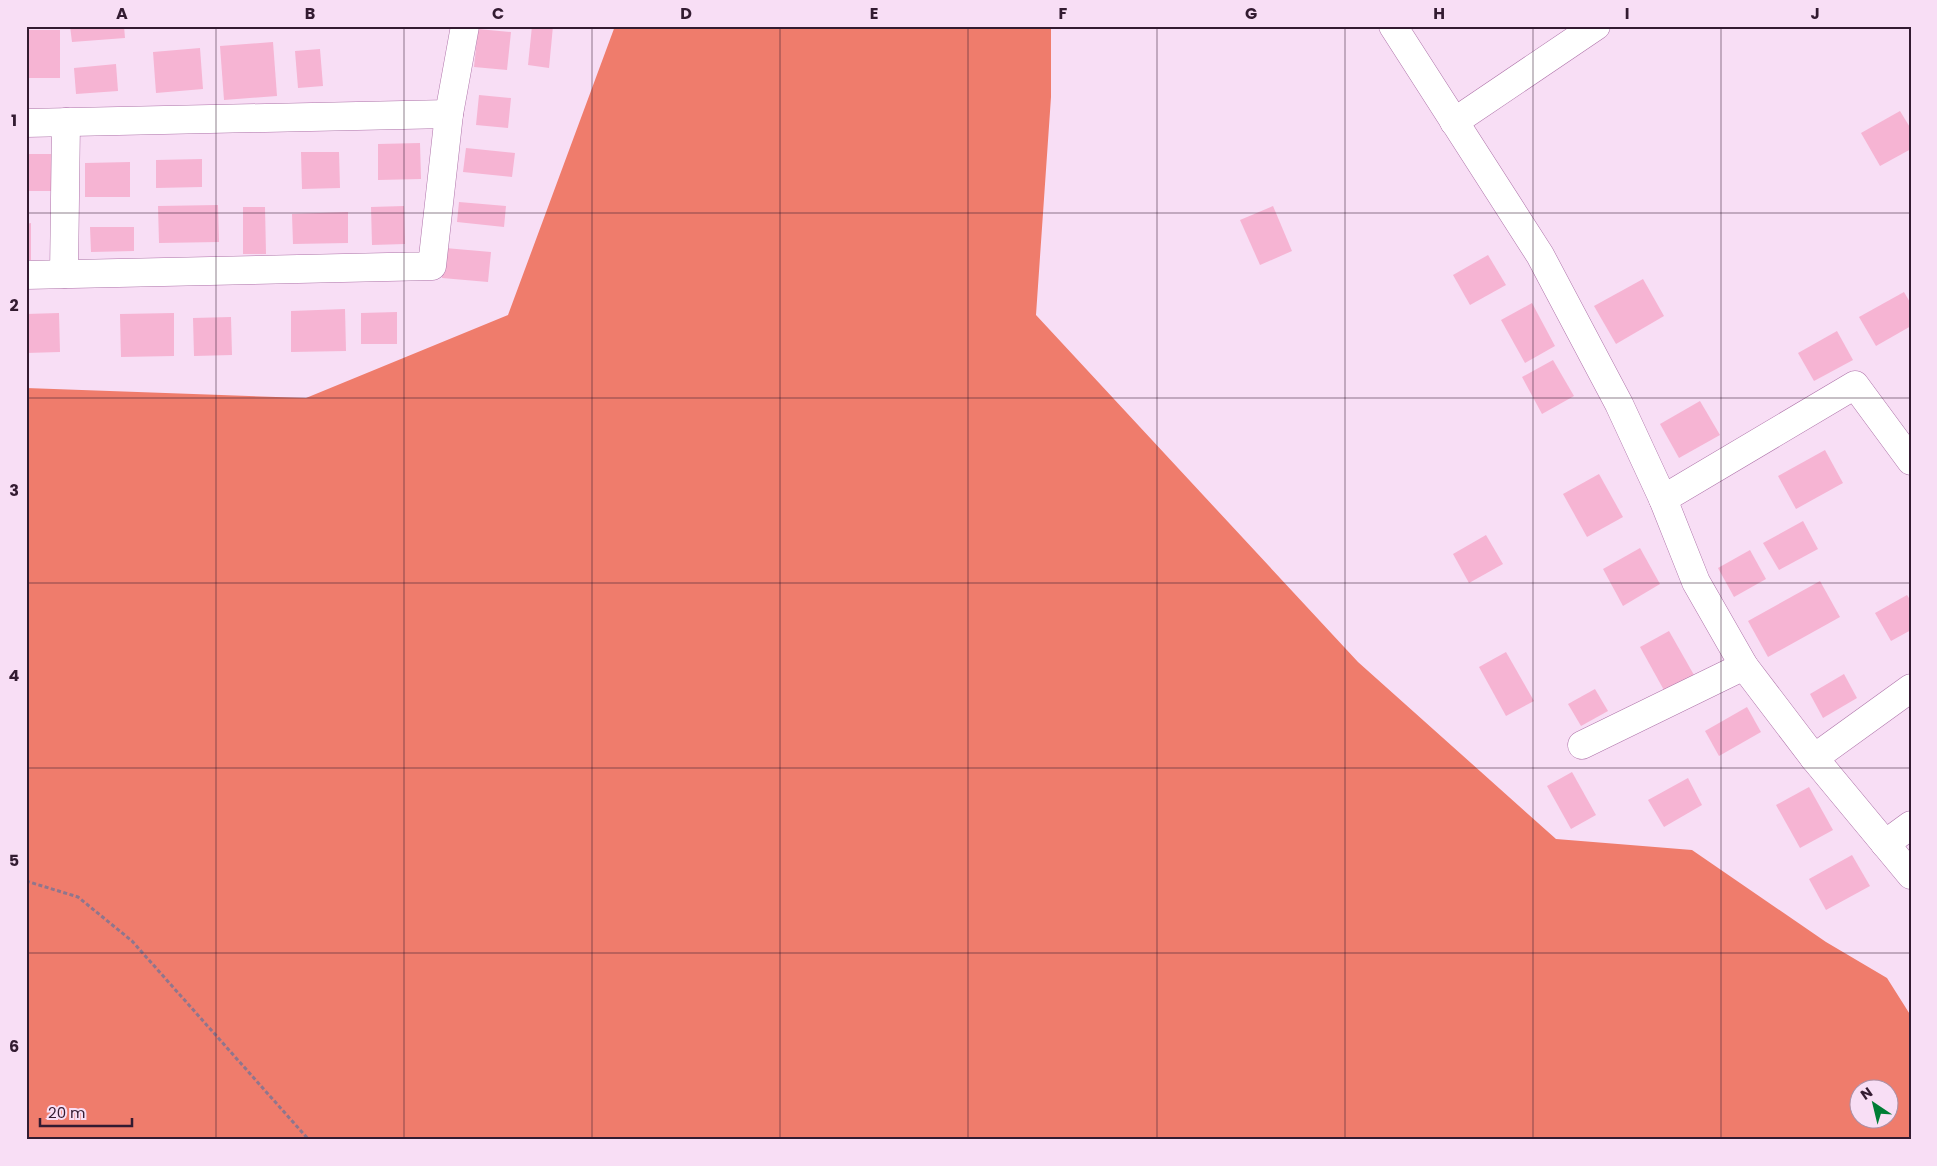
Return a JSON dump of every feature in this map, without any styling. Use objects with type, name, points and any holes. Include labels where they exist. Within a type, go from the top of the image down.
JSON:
[{"type":"street","points":[[26,276],[432,266],[448,114],[464,26]]},
{"type":"street","points":[[1394,26],[1540,255],[1619,404],[1663,499],[1696,582],[1744,666],[1814,758],[1911,875]]},
{"type":"street","points":[[1454,122],[1596,26]]},
{"type":"street","points":[[26,123],[448,114]]},
{"type":"street","points":[[64,274],[66,122]]},
{"type":"street","points":[[1663,499],[1856,385],[1911,461]]},
{"type":"street","points":[[1582,745],[1744,666]]},
{"type":"street","points":[[1814,758],[1911,688]]},
{"type":"street","points":[[1885,844],[1911,824]]},
{"type":"path","points":[[26,881],[78,897],[132,941],[309,1140]]},
{"type":"shaded area","points":[[615,26],[1051,26],[1051,97],[1036,315],[1358,662],[1556,839],[1692,850],[1826,942],[1887,978],[1911,1016],[1911,1140],[26,1140],[26,388],[306,398],[508,315]]},
{"type":"building","points":[[70,26],[124,26],[125,38],[72,42]]},
{"type":"building","points":[[532,26],[553,26],[549,68],[528,65]]},
{"type":"building","points":[[478,29],[511,32],[507,70],[474,67]]},
{"type":"building","points":[[26,30],[60,30],[60,78],[26,78]]},
{"type":"building","points":[[273,42],[277,96],[224,100],[220,46]]},
{"type":"building","points":[[200,48],[203,89],[156,93],[153,52]]},
{"type":"building","points":[[320,49],[323,86],[298,88],[295,51]]},
{"type":"building","points":[[116,64],[118,91],[76,94],[74,68]]},
{"type":"building","points":[[479,95],[511,98],[508,128],[476,125]]},
{"type":"building","points":[[1900,111],[1911,129],[1911,149],[1880,166],[1861,133]]},
{"type":"building","points":[[420,143],[421,179],[378,180],[378,144]]},
{"type":"building","points":[[466,148],[515,153],[512,177],[463,172]]},
{"type":"building","points":[[301,152],[339,152],[340,188],[302,189]]},
{"type":"building","points":[[26,154],[56,154],[57,191],[26,191]]},
{"type":"building","points":[[202,159],[202,187],[156,188],[156,160]]},
{"type":"building","points":[[130,162],[130,197],[85,197],[85,163]]},
{"type":"building","points":[[459,202],[506,206],[504,227],[457,222]]},
{"type":"building","points":[[218,205],[219,242],[159,243],[158,206]]},
{"type":"building","points":[[404,206],[405,244],[372,245],[371,207]]},
{"type":"building","points":[[1273,206],[1292,251],[1260,265],[1240,220]]},
{"type":"building","points":[[243,207],[265,207],[266,254],[243,254]]},
{"type":"building","points":[[348,212],[348,243],[293,244],[292,214]]},
{"type":"building","points":[[31,223],[31,260],[26,260],[26,224]]},
{"type":"building","points":[[90,227],[134,227],[134,251],[91,252]]},
{"type":"building","points":[[445,248],[491,252],[488,282],[442,278]]},
{"type":"building","points":[[1488,255],[1506,285],[1470,305],[1453,275]]},
{"type":"building","points":[[1643,279],[1664,316],[1616,344],[1594,306]]},
{"type":"building","points":[[1904,292],[1911,304],[1911,326],[1876,346],[1859,317]]},
{"type":"building","points":[[1532,303],[1555,346],[1525,363],[1501,320]]},
{"type":"building","points":[[345,309],[346,351],[291,352],[291,311]]},
{"type":"building","points":[[397,312],[397,344],[361,344],[361,313]]},
{"type":"building","points":[[59,313],[60,352],[26,353],[26,314]]},
{"type":"building","points":[[174,313],[174,356],[121,357],[120,314]]},
{"type":"building","points":[[231,317],[232,355],[194,356],[193,318]]},
{"type":"building","points":[[1837,331],[1853,360],[1814,381],[1798,353]]},
{"type":"building","points":[[1553,360],[1574,396],[1542,414],[1522,377]]},
{"type":"building","points":[[1700,401],[1720,435],[1679,458],[1660,424]]},
{"type":"building","points":[[1825,450],[1843,483],[1796,509],[1778,476]]},
{"type":"building","points":[[1599,474],[1623,517],[1587,537],[1563,494]]},
{"type":"building","points":[[1803,521],[1818,549],[1779,570],[1763,543]]},
{"type":"building","points":[[1486,535],[1503,564],[1469,583],[1453,554]]},
{"type":"building","points":[[1640,548],[1660,584],[1623,606],[1603,569]]},
{"type":"building","points":[[1750,550],[1766,579],[1734,597],[1718,568]]},
{"type":"building","points":[[1820,581],[1840,617],[1768,657],[1748,621]]},
{"type":"building","points":[[1907,595],[1911,601],[1911,630],[1891,641],[1875,613]]},
{"type":"building","points":[[1669,631],[1694,675],[1665,692],[1640,647]]},
{"type":"building","points":[[1506,652],[1534,701],[1506,716],[1479,667]]},
{"type":"building","points":[[1844,674],[1857,698],[1823,718],[1810,694]]},
{"type":"building","points":[[1595,689],[1608,711],[1581,726],[1568,704]]},
{"type":"building","points":[[1747,707],[1761,732],[1719,756],[1705,731]]},
{"type":"building","points":[[1572,772],[1596,815],[1571,829],[1547,786]]},
{"type":"building","points":[[1688,778],[1702,805],[1664,827],[1648,800]]},
{"type":"building","points":[[1809,787],[1833,830],[1800,848],[1776,805]]},
{"type":"building","points":[[1852,855],[1870,886],[1826,910],[1809,879]]}]
